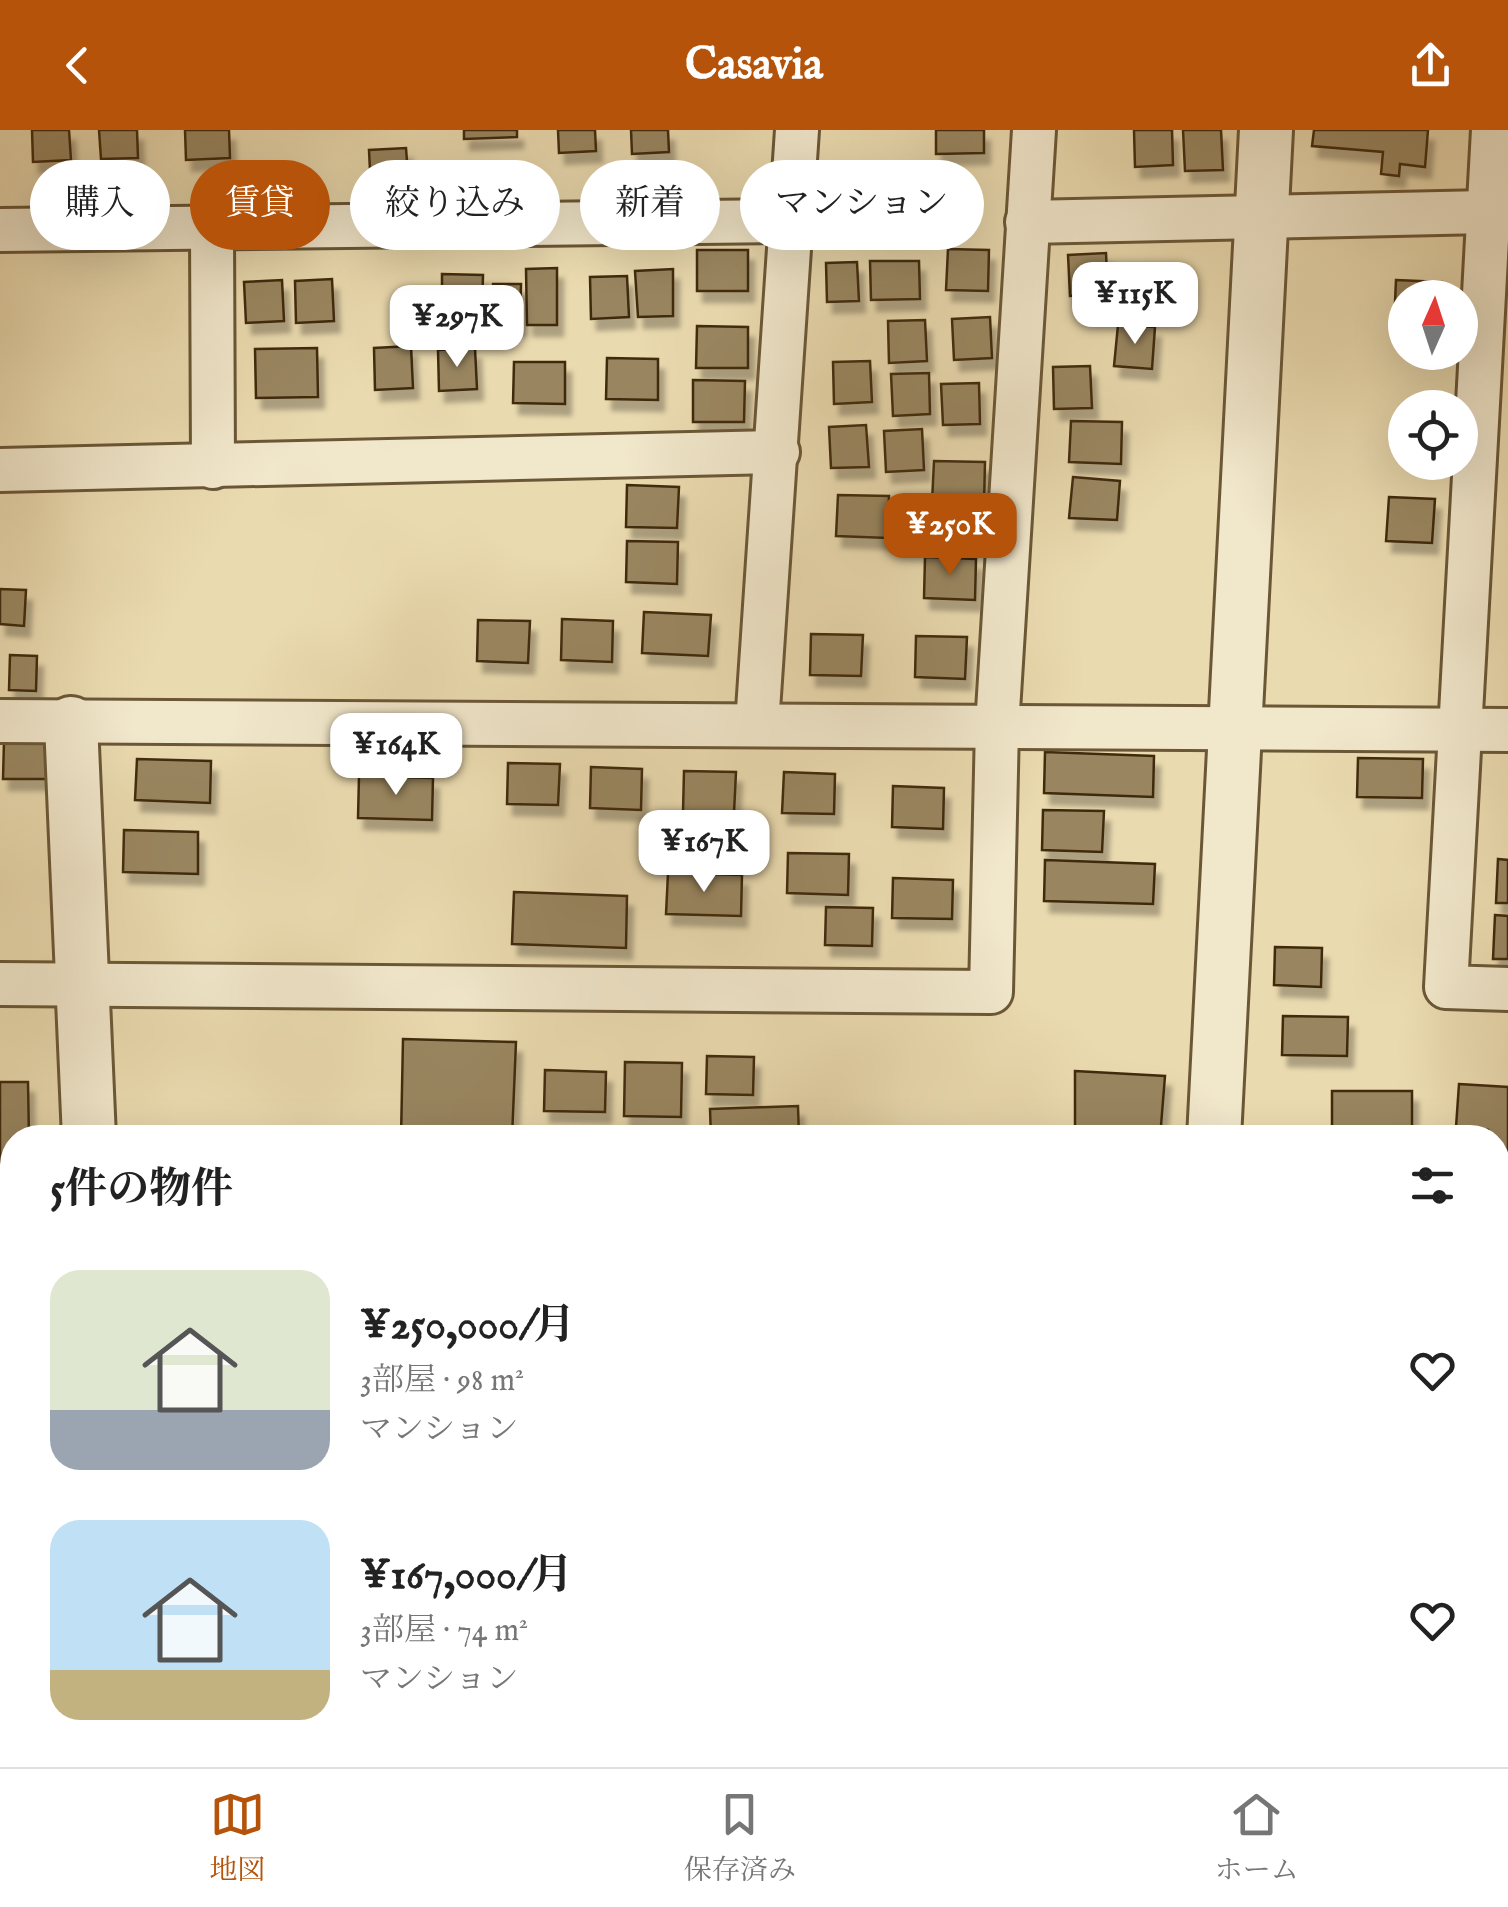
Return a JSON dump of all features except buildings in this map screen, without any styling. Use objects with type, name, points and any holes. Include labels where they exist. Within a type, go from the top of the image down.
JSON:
[{"type":"street","points":[[795,160],[797,130]]},
{"type":"street","points":[[0,984],[991,992],[997,727],[1034,130]]},
{"type":"street","points":[[1215,1125],[1266,130]]},
{"type":"street","points":[[1493,130],[1446,987],[1508,989]]},
{"type":"street","points":[[1028,222],[1486,212]]},
{"type":"street","points":[[330,227],[740,222]]},
{"type":"street","points":[[0,230],[190,228]]},
{"type":"street","points":[[212,250],[213,467]]},
{"type":"street","points":[[757,725],[790,250]]},
{"type":"street","points":[[0,470],[778,452]]},
{"type":"street","points":[[0,720],[1508,730]]},
{"type":"street","points":[[71,722],[89,1125]]}]
